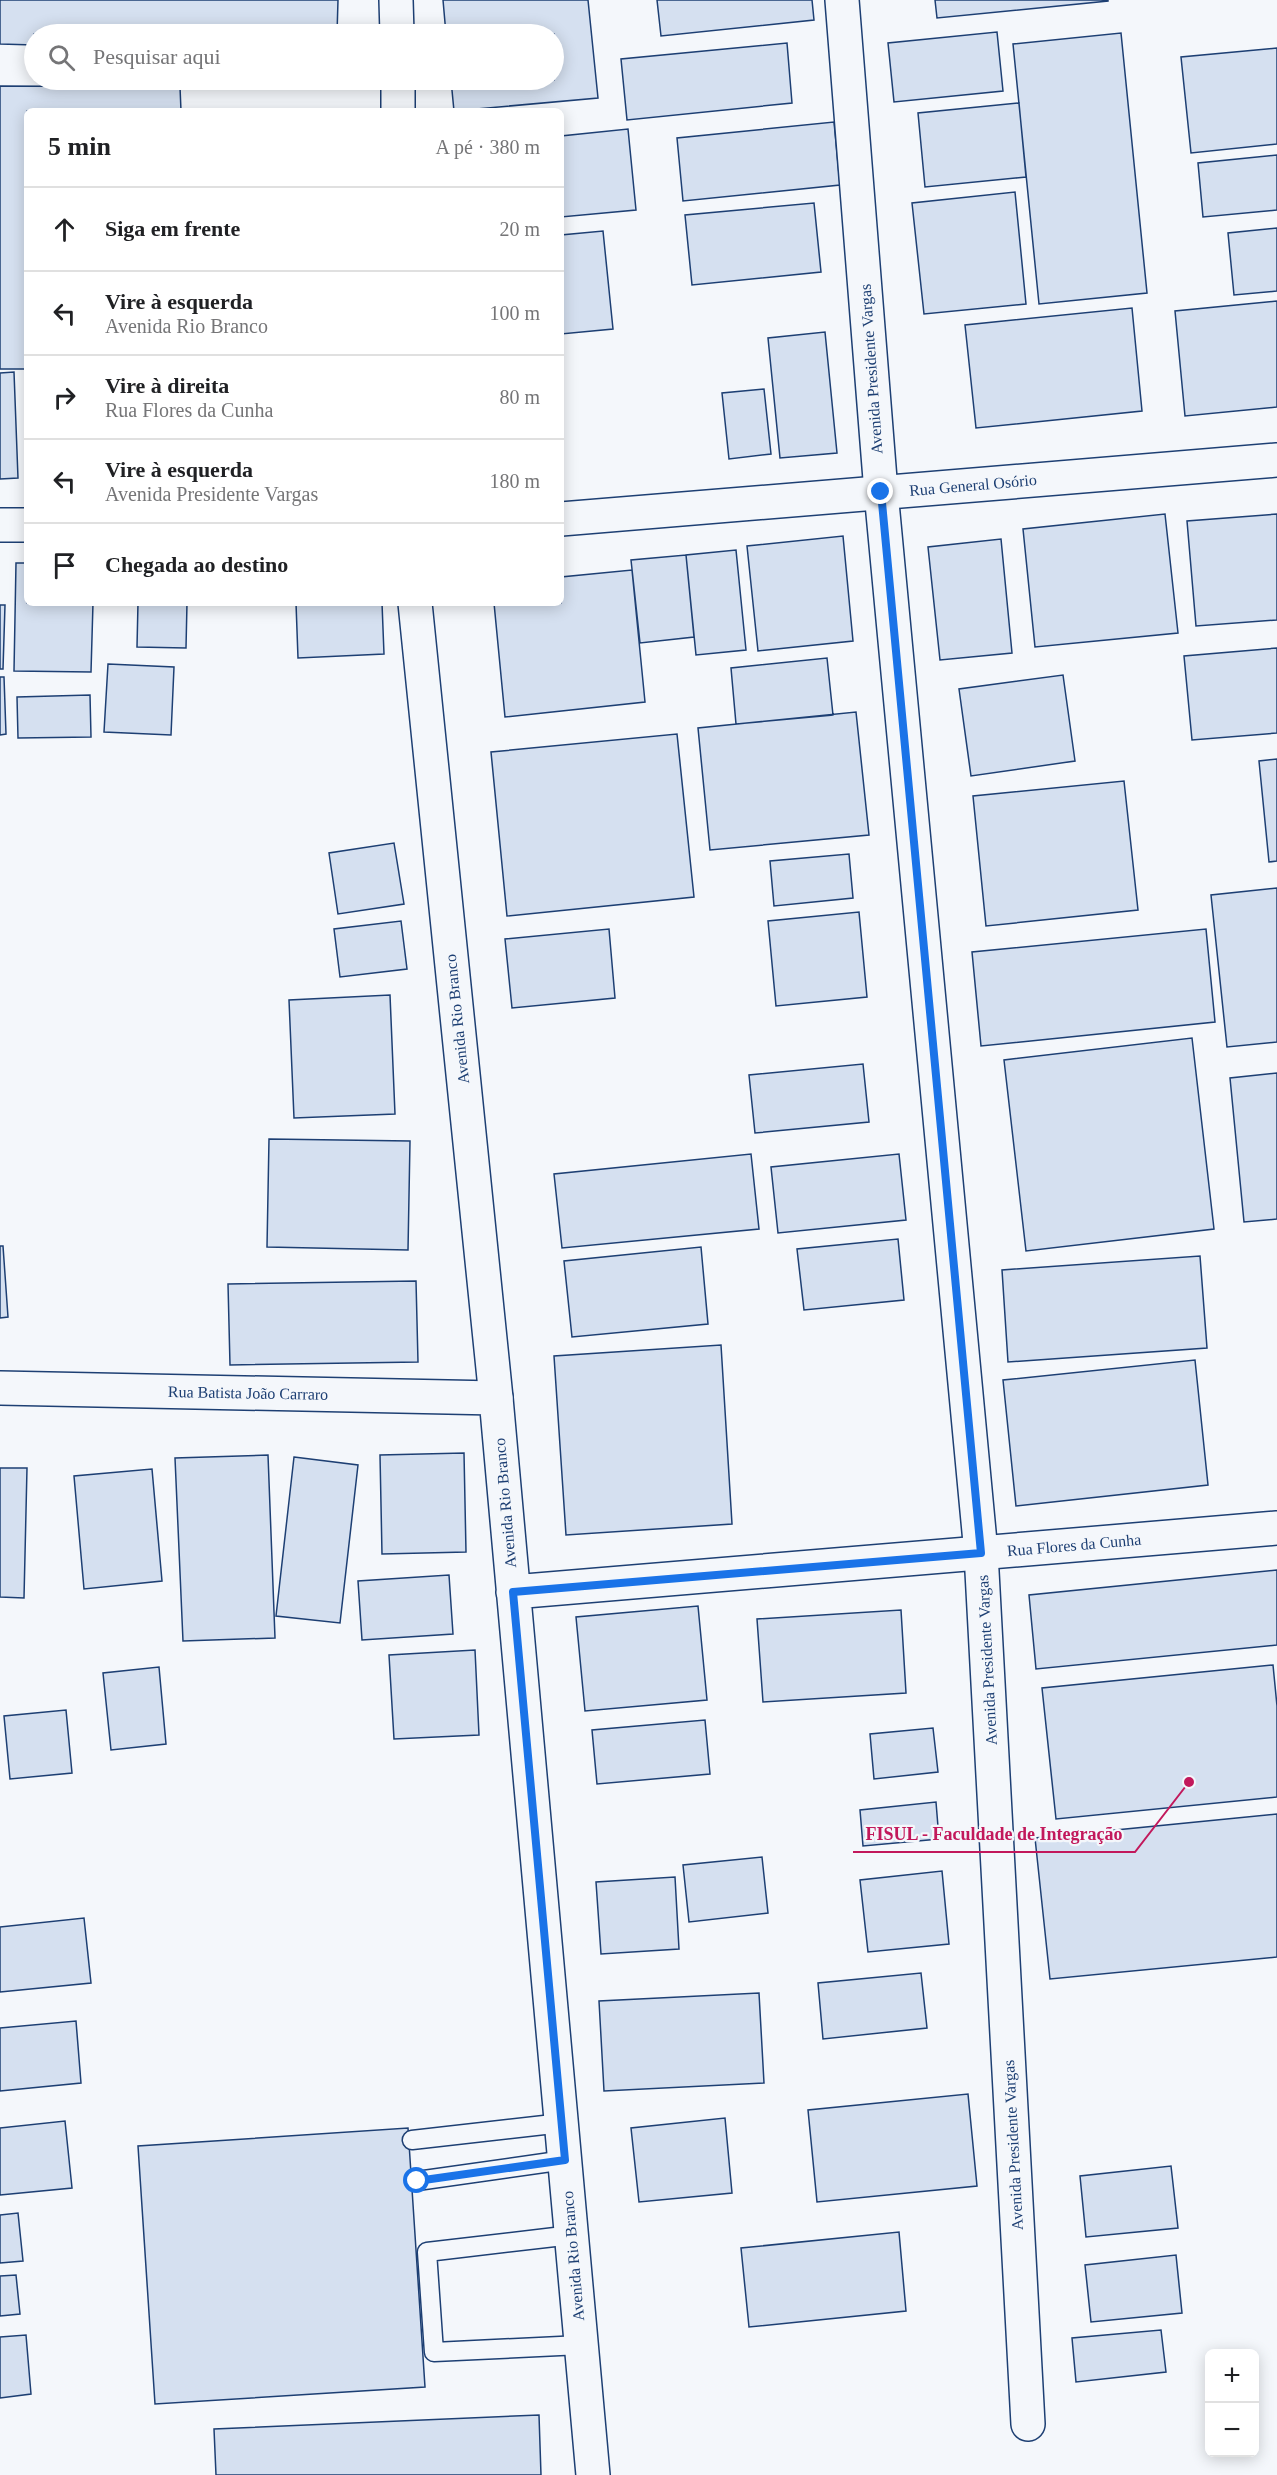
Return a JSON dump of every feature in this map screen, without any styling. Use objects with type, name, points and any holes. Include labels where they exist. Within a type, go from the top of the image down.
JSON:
[{"type":"street","points":[[396,0],[397,24]]},
{"type":"street","name":"Avenida Presidente Vargas","points":[[842,0],[881,492],[981,1553],[1028,2424]]},
{"type":"street","points":[[398,90],[398,108]]},
{"type":"street","name":"Rua General Osório","points":[[564,519],[1277,460]]},
{"type":"street","points":[[0,525],[24,525]]},
{"type":"street","name":"Avenida Rio Branco","points":[[415,606],[496,1398],[593,2475]]},
{"type":"street","name":"Rua Batista João Carraro","points":[[0,1388],[496,1398]]},
{"type":"street","name":"Rua Flores da Cunha","points":[[513,1592],[1277,1528]]},
{"type":"lane","points":[[412,2140],[562,2123]]},
{"type":"lane","points":[[417,2181],[565,2160]]},
{"type":"lane","points":[[572,2235],[427,2252],[434,2352],[581,2345]]},
{"type":"building","points":[[0,0],[338,0],[337,24],[24,24],[24,45],[0,44]]},
{"type":"building","points":[[443,0],[588,0],[598,98],[487,108],[454,108],[452,90],[564,90],[564,24],[445,24]]},
{"type":"building","points":[[657,0],[812,0],[814,20],[661,36]]},
{"type":"building","points":[[935,0],[1108,0],[1108,1],[937,18]]},
{"type":"building","points":[[997,32],[1003,91],[894,102],[888,43]]},
{"type":"building","points":[[1121,33],[1147,293],[1039,304],[1013,44]]},
{"type":"building","points":[[787,43],[792,103],[627,120],[621,59]]},
{"type":"building","points":[[1277,48],[1277,144],[1191,153],[1181,57]]},
{"type":"building","points":[[0,86],[24,86],[24,90],[180,90],[181,108],[24,108],[24,369],[0,369]]},
{"type":"building","points":[[1019,103],[1026,177],[925,187],[918,113]]},
{"type":"building","points":[[834,122],[840,185],[683,201],[677,138]]},
{"type":"building","points":[[628,129],[636,210],[564,217],[564,136]]},
{"type":"building","points":[[1277,155],[1277,210],[1203,217],[1198,163]]},
{"type":"building","points":[[1015,192],[1026,304],[924,314],[912,203]]},
{"type":"building","points":[[814,203],[821,272],[692,285],[685,215]]},
{"type":"building","points":[[1277,228],[1277,291],[1234,295],[1228,233]]},
{"type":"building","points":[[603,231],[613,329],[564,334],[564,235]]},
{"type":"building","points":[[1277,301],[1277,407],[1185,416],[1175,311]]},
{"type":"building","points":[[1132,308],[1142,411],[976,428],[965,325]]},
{"type":"building","points":[[825,332],[837,453],[780,458],[768,338]]},
{"type":"building","points":[[14,372],[18,478],[0,479],[0,373]]},
{"type":"building","points":[[764,389],[771,454],[729,459],[722,393]]},
{"type":"building","points":[[1165,514],[1178,633],[1035,647],[1023,529]]},
{"type":"building","points":[[1277,514],[1277,620],[1196,626],[1187,521]]},
{"type":"building","points":[[843,536],[853,641],[758,651],[747,546]]},
{"type":"building","points":[[1001,539],[1012,653],[940,660],[928,547]]},
{"type":"building","points":[[736,550],[746,650],[696,655],[686,555]]},
{"type":"building","points":[[686,555],[694,637],[640,643],[631,560]]},
{"type":"building","points":[[16,563],[24,563],[24,606],[93,606],[91,672],[14,671]]},
{"type":"building","points":[[632,570],[645,702],[505,717],[494,606],[564,606],[564,577]]},
{"type":"building","points":[[0,605],[5,605],[3,669],[0,669]]},
{"type":"building","points":[[138,606],[187,606],[186,648],[137,647]]},
{"type":"building","points":[[296,606],[382,606],[384,654],[298,658]]},
{"type":"building","points":[[1277,648],[1277,733],[1192,740],[1184,656]]},
{"type":"building","points":[[827,658],[833,715],[736,724],[731,668]]},
{"type":"building","points":[[108,664],[174,667],[171,735],[104,732]]},
{"type":"building","points":[[1063,675],[1075,761],[971,776],[959,689]]},
{"type":"building","points":[[0,677],[4,677],[6,734],[0,735]]},
{"type":"building","points":[[90,695],[91,737],[18,738],[17,697]]},
{"type":"building","points":[[856,712],[869,835],[710,850],[698,728]]},
{"type":"building","points":[[677,734],[694,897],[507,916],[491,752]]},
{"type":"building","points":[[1277,759],[1277,861],[1269,862],[1259,761]]},
{"type":"building","points":[[1124,781],[1138,910],[986,926],[973,796]]},
{"type":"building","points":[[394,843],[404,904],[338,914],[329,853]]},
{"type":"building","points":[[849,854],[853,898],[774,906],[770,861]]},
{"type":"building","points":[[1277,888],[1277,1042],[1227,1047],[1211,895]]},
{"type":"building","points":[[859,912],[867,997],[776,1006],[768,921]]},
{"type":"building","points":[[401,921],[407,969],[340,977],[334,929]]},
{"type":"building","points":[[609,929],[615,998],[512,1008],[505,939]]},
{"type":"building","points":[[1206,929],[1215,1022],[981,1046],[972,952]]},
{"type":"building","points":[[390,995],[395,1114],[294,1118],[289,1000]]},
{"type":"building","points":[[1192,1038],[1214,1229],[1026,1251],[1004,1060]]},
{"type":"building","points":[[863,1064],[869,1122],[755,1133],[749,1075]]},
{"type":"building","points":[[1277,1073],[1277,1219],[1244,1222],[1230,1078]]},
{"type":"building","points":[[269,1139],[410,1141],[408,1250],[267,1247]]},
{"type":"building","points":[[751,1154],[759,1229],[562,1248],[554,1174]]},
{"type":"building","points":[[899,1154],[906,1220],[778,1233],[771,1167]]},
{"type":"building","points":[[898,1239],[904,1300],[804,1310],[797,1249]]},
{"type":"building","points":[[0,1246],[3,1246],[8,1317],[0,1318]]},
{"type":"building","points":[[701,1247],[708,1324],[572,1337],[564,1261]]},
{"type":"building","points":[[1200,1256],[1207,1348],[1008,1362],[1002,1270]]},
{"type":"building","points":[[416,1281],[418,1362],[230,1365],[228,1284]]},
{"type":"building","points":[[721,1345],[732,1524],[566,1535],[554,1356]]},
{"type":"building","points":[[1195,1360],[1208,1485],[1016,1506],[1003,1380]]},
{"type":"building","points":[[464,1453],[466,1552],[382,1554],[380,1455]]},
{"type":"building","points":[[268,1455],[275,1638],[183,1641],[175,1458]]},
{"type":"building","points":[[294,1457],[358,1465],[340,1623],[276,1616]]},
{"type":"building","points":[[0,1468],[27,1468],[24,1598],[0,1597]]},
{"type":"building","points":[[152,1469],[162,1581],[84,1589],[74,1476]]},
{"type":"building","points":[[1277,1570],[1277,1645],[1036,1669],[1029,1595]]},
{"type":"building","points":[[449,1575],[453,1634],[362,1640],[358,1581]]},
{"type":"building","points":[[698,1606],[707,1700],[585,1711],[576,1617]]},
{"type":"building","points":[[901,1610],[906,1693],[763,1702],[757,1619]]},
{"type":"building","points":[[475,1650],[479,1735],[394,1739],[389,1655]]},
{"type":"building","points":[[1273,1665],[1277,1706],[1277,1797],[1056,1819],[1042,1688]]},
{"type":"building","points":[[159,1667],[166,1744],[111,1750],[103,1673]]},
{"type":"building","points":[[66,1710],[72,1773],[10,1779],[4,1716]]},
{"type":"building","points":[[705,1720],[710,1774],[597,1784],[592,1730]]},
{"type":"building","points":[[933,1728],[938,1772],[874,1779],[870,1734]]},
{"type":"building","points":[[936,1802],[939,1839],[863,1846],[860,1810]]},
{"type":"building","points":[[1277,1814],[1277,1957],[1050,1979],[1035,1838]]},
{"type":"building","points":[[762,1857],[768,1913],[689,1922],[683,1865]]},
{"type":"building","points":[[942,1871],[949,1944],[868,1952],[860,1880]]},
{"type":"building","points":[[675,1877],[679,1949],[601,1954],[596,1882]]},
{"type":"building","points":[[84,1918],[91,1983],[0,1992],[0,1927]]},
{"type":"building","points":[[921,1973],[927,2028],[823,2039],[818,1983]]},
{"type":"building","points":[[759,1993],[764,2083],[604,2091],[599,2001]]},
{"type":"building","points":[[76,2021],[81,2083],[0,2091],[0,2028]]},
{"type":"building","points":[[968,2094],[977,2186],[817,2202],[808,2110]]},
{"type":"building","points":[[725,2118],[732,2193],[639,2202],[631,2128]]},
{"type":"building","points":[[65,2121],[72,2188],[0,2195],[0,2128]]},
{"type":"building","points":[[408,2128],[425,2387],[155,2404],[138,2146]]},
{"type":"building","points":[[1171,2166],[1178,2228],[1086,2237],[1080,2176]]},
{"type":"building","points":[[18,2213],[23,2261],[0,2263],[0,2215]]},
{"type":"building","points":[[899,2232],[906,2311],[749,2327],[741,2248]]},
{"type":"building","points":[[1176,2255],[1182,2313],[1091,2322],[1085,2265]]},
{"type":"building","points":[[16,2275],[20,2314],[0,2316],[0,2276]]},
{"type":"building","points":[[1161,2330],[1166,2372],[1076,2382],[1072,2338]]},
{"type":"building","points":[[26,2335],[31,2394],[0,2398],[0,2337]]},
{"type":"building","points":[[539,2415],[541,2475],[216,2475],[214,2429]]},
{"type":"place","name":"FISUL - Faculdade de Integração","points":[[1189,1782]]},
{"type":"route","points":[[417,2181],[565,2160],[513,1592],[981,1553],[881,492]]}]
